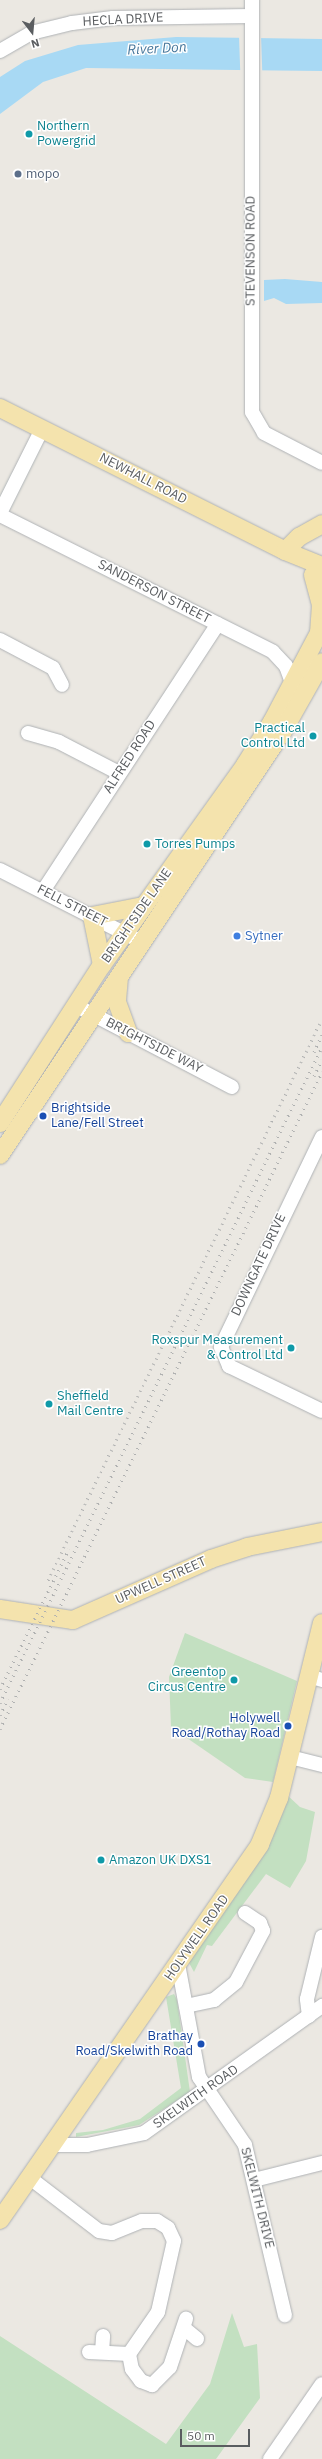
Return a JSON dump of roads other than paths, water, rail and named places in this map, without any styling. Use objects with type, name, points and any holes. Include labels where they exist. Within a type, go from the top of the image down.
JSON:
[{"type":"main road","name":"NEWHALL ROAD","points":[[0,408],[285,551],[319,573]]},
{"type":"main road","points":[[285,551],[318,526]]},
{"type":"main road","points":[[319,573],[321,604],[320,630]]},
{"type":"main road","name":"BRIGHTSIDE LANE","points":[[0,1123],[102,965],[245,765],[293,685],[320,630]]},
{"type":"main road","name":"BRIGHTSIDE LANE","points":[[0,1155],[283,732],[322,662]]},
{"type":"main road","points":[[102,965],[92,916],[143,906]]},
{"type":"main road","points":[[119,977],[117,1002],[128,1033]]},
{"type":"main road","name":"UPWELL STREET","points":[[0,1609],[73,1620],[211,1559],[254,1546],[322,1532]]},
{"type":"main road","name":"HOLYWELL ROAD","points":[[0,2220],[260,1844],[272,1820],[290,1757],[316,1678],[322,1623]]},
{"type":"street","name":"STEVENSON ROAD","points":[[252,0],[252,412],[264,433],[322,463]]},
{"type":"street","name":"HECLA DRIVE","points":[[0,51],[31,33],[72,23],[113,18],[251,21]]},
{"type":"street","points":[[0,514],[42,429]]},
{"type":"street","name":"SANDERSON STREET","points":[[0,514],[273,652],[286,666],[293,685]]},
{"type":"street","name":"ALFRED ROAD","points":[[43,891],[218,624]]},
{"type":"street","points":[[0,640],[53,668],[62,685]]},
{"type":"street","points":[[28,733],[59,742],[119,773]]},
{"type":"street","name":"FELL STREET","points":[[0,870],[143,943]]},
{"type":"street","name":"BRIGHTSIDE WAY","points":[[75,1005],[232,1087]]},
{"type":"street","name":"DOWNGATE DRIVE","points":[[322,1137],[221,1348],[229,1366],[322,1411]]},
{"type":"street","points":[[290,1757],[322,1765]]},
{"type":"street","points":[[186,2006],[214,2000],[236,1982],[263,1932],[260,1923],[245,1913]]},
{"type":"street","points":[[309,2016],[308,1999],[322,1937]]},
{"type":"street","name":"SKELWITH DRIVE","points":[[178,1964],[199,2077],[245,2145],[285,2316]]},
{"type":"street","name":"SKELWITH ROAD","points":[[54,2144],[87,2144],[144,2133],[208,2091],[322,2006]]},
{"type":"street","points":[[254,2180],[322,2163]]},
{"type":"street","points":[[30,2178],[99,2231],[112,2233],[142,2221],[157,2221],[168,2228],[174,2241],[158,2312],[129,2354],[132,2369],[141,2381],[152,2385],[170,2367],[185,2324],[196,2339]]},
{"type":"street","points":[[103,2336],[96,2352],[129,2354]]},
{"type":"street","points":[[270,2459],[322,2384]]},
{"type":"water","name":"River Don","points":[[176,37],[322,39],[322,71],[86,68],[43,82],[0,114],[0,77],[25,61],[78,45]]},
{"type":"water","points":[[285,279],[322,282],[322,303],[286,304],[274,298],[264,301],[264,280]]},
{"type":"railway","points":[[48,1580],[322,1019]]},
{"type":"railway","points":[[314,1052],[322,1035]]},
{"type":"railway","points":[[0,1703],[322,1047]]},
{"type":"railway","points":[[314,1076],[322,1060]]},
{"type":"railway","points":[[0,1729],[322,1072]]},
{"type":"railway","points":[[0,1689],[69,1549]]},
{"type":"railway","points":[[0,1715],[8,1699]]},
{"type":"place","name":"Northern Powergrid","points":[[29,134]]},
{"type":"place","name":"mopo","points":[[18,174]]},
{"type":"place","name":"Practical Control Ltd","points":[[313,736]]},
{"type":"place","name":"Torres Pumps","points":[[147,844]]},
{"type":"place","name":"Sytner","points":[[237,936]]},
{"type":"place","name":"Brightside Lane/Fell Street","points":[[43,1116]]},
{"type":"place","name":"Roxspur Measurement & Control Ltd","points":[[291,1348]]},
{"type":"place","name":"Sheffield Mail Centre","points":[[49,1404]]},
{"type":"place","name":"Greentop Circus Centre","points":[[234,1680]]},
{"type":"place","name":"Holywell Road/Rothay Road","points":[[288,1726]]},
{"type":"place","name":"Amazon UK DXS1","points":[[101,1860]]},
{"type":"place","name":"Brathay Road/Skelwith Road","points":[[201,2044]]}]
